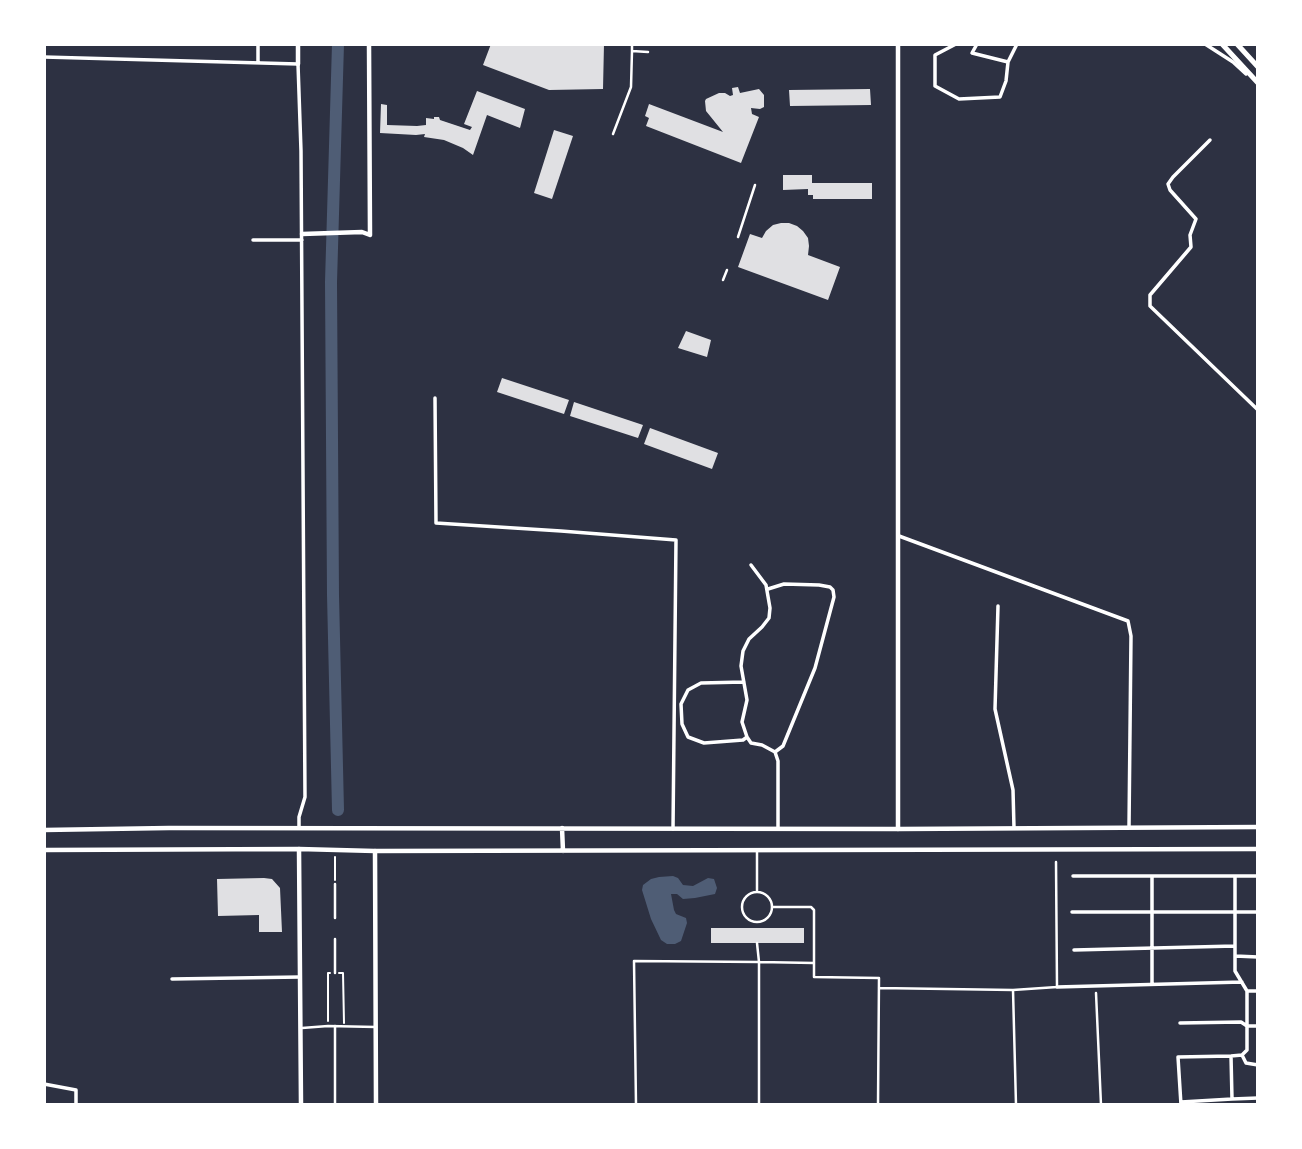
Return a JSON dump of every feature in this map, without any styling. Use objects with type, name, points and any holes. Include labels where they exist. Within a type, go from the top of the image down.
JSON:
[{"type":"highway","points":[[1222,44],[1258,84]]},
{"type":"highway","points":[[1237,44],[1258,67]]},
{"type":"main road","points":[[298,44],[298,64]]},
{"type":"main road","points":[[302,237],[362,232],[370,235],[369,44]]},
{"type":"main road","points":[[898,44],[898,829]]},
{"type":"main road","points":[[44,830],[1258,827]]},
{"type":"main road","points":[[562,828],[563,851]]},
{"type":"main road","points":[[299,849],[301,1105]]},
{"type":"main road","points":[[44,850],[1258,849]]},
{"type":"main road","points":[[375,851],[376,1105]]},
{"type":"street","points":[[258,44],[258,62]]},
{"type":"street","points":[[613,134],[631,87],[632,44]]},
{"type":"street","points":[[956,44],[935,55],[935,86],[958,99],[1000,97],[1006,81],[1008,62],[1017,44]]},
{"type":"street","points":[[976,44],[972,52],[1008,62]]},
{"type":"street","points":[[1205,44],[1233,62],[1258,84]]},
{"type":"street","points":[[632,51],[648,52]]},
{"type":"street","points":[[44,57],[298,64],[302,237],[305,797],[299,828]]},
{"type":"street","points":[[1210,141],[1168,184],[1170,190],[1196,219],[1190,235],[1191,247],[1150,295],[1150,306],[1258,410]]},
{"type":"street","points":[[738,237],[755,186]]},
{"type":"street","points":[[253,240],[302,237]]},
{"type":"street","points":[[723,280],[727,270]]},
{"type":"street","points":[[435,398],[436,523],[676,540],[673,829]]},
{"type":"street","points":[[899,536],[1128,621],[1131,636],[1129,827]]},
{"type":"street","points":[[751,565],[768,589],[770,608],[768,618],[749,639],[743,651],[741,666],[747,699],[742,722],[751,743],[775,752],[778,761],[778,829]]},
{"type":"street","points":[[768,589],[784,584],[819,585],[830,587],[834,597],[815,668],[783,746],[775,752]]},
{"type":"street","points":[[998,606],[995,709],[1013,790],[1014,828]]},
{"type":"street","points":[[744,682],[701,683],[688,690],[681,704],[681,724],[688,737],[704,743],[743,740],[747,737]]},
{"type":"street","points":[[757,850],[757,892]]},
{"type":"street","points":[[1056,862],[1057,987]]},
{"type":"street","points":[[1073,876],[1258,876]]},
{"type":"street","points":[[1152,876],[1152,984]]},
{"type":"street","points":[[1235,876],[1234,971],[1247,990],[1247,1050],[1242,1055],[1178,1057],[1181,1104],[1258,1098]]},
{"type":"street","points":[[335,884],[335,918]]},
{"type":"street","points":[[757,892],[767,896],[772,907],[767,918],[757,922],[746,918],[741,907],[746,896],[757,892]]},
{"type":"street","points":[[772,907],[811,907],[814,910],[814,976],[879,978],[878,1105]]},
{"type":"street","points":[[1072,912],[1258,912]]},
{"type":"street","points":[[757,922],[757,928]]},
{"type":"street","points":[[335,939],[335,973]]},
{"type":"street","points":[[757,943],[759,1105]]},
{"type":"street","points":[[1074,950],[1234,946]]},
{"type":"street","points":[[1235,956],[1258,957]]},
{"type":"street","points":[[636,1105],[634,961],[814,962]]},
{"type":"street","points":[[172,979],[300,977]]},
{"type":"street","points":[[879,988],[1013,989],[1242,982]]},
{"type":"street","points":[[1013,989],[1016,1105]]},
{"type":"street","points":[[1247,990],[1258,991]]},
{"type":"street","points":[[1096,993],[1101,1105]]},
{"type":"street","points":[[1180,1023],[1241,1022],[1247,1026],[1258,1027]]},
{"type":"street","points":[[335,1026],[335,1105]]},
{"type":"street","points":[[300,1028],[376,1027]]},
{"type":"street","points":[[1242,1055],[1246,1063],[1258,1065]]},
{"type":"street","points":[[1231,1056],[1232,1099]]},
{"type":"street","points":[[44,1084],[76,1090],[76,1105]]},
{"type":"path","points":[[335,850],[335,884]]},
{"type":"path","points":[[328,1026],[328,974],[335,973],[343,973],[344,1026]]},
{"type":"water","points":[[673,876],[683,885],[693,886],[708,878],[714,879],[717,888],[715,894],[695,898],[683,899],[677,894],[671,894],[676,914],[686,918],[687,923],[681,941],[667,944],[661,940],[651,919],[642,890],[643,885],[651,879]]},
{"type":"building","points":[[491,44],[604,44],[603,89],[549,90],[483,65]]},
{"type":"building","points":[[738,87],[740,93],[759,89],[764,95],[764,107],[751,108],[752,114],[759,117],[741,163],[646,126],[649,118],[645,116],[649,104],[723,132],[706,111],[705,101],[719,93],[733,95],[732,88]]},
{"type":"building","points":[[870,89],[871,105],[790,106],[789,90]]},
{"type":"building","points":[[477,91],[525,109],[520,128],[487,115],[473,155],[444,140],[424,137],[425,134],[380,133],[381,104],[387,105],[387,125],[426,125],[426,118],[439,117],[440,120],[470,130],[472,127],[464,124]]},
{"type":"building","points":[[554,130],[573,136],[552,199],[534,193]]},
{"type":"building","points":[[783,175],[812,175],[812,183],[872,183],[872,199],[813,199],[813,195],[808,195],[808,189],[783,190]]},
{"type":"building","points":[[789,223],[803,231],[808,238],[808,255],[840,267],[828,300],[738,267],[750,234],[762,238],[773,225]]},
{"type":"building","points":[[686,331],[711,340],[707,357],[678,348]]},
{"type":"building","points":[[502,378],[569,400],[564,414],[497,392]]},
{"type":"building","points":[[574,402],[643,425],[638,438],[570,416]]},
{"type":"building","points":[[650,428],[718,453],[712,469],[644,444]]},
{"type":"building","points":[[217,879],[272,879],[280,888],[282,932],[259,932],[259,915],[218,916]]},
{"type":"building","points":[[711,928],[804,928],[804,943],[711,943]]},
{"type":"waterway","points":[[338,44],[331,282],[333,595],[338,810]]}]
